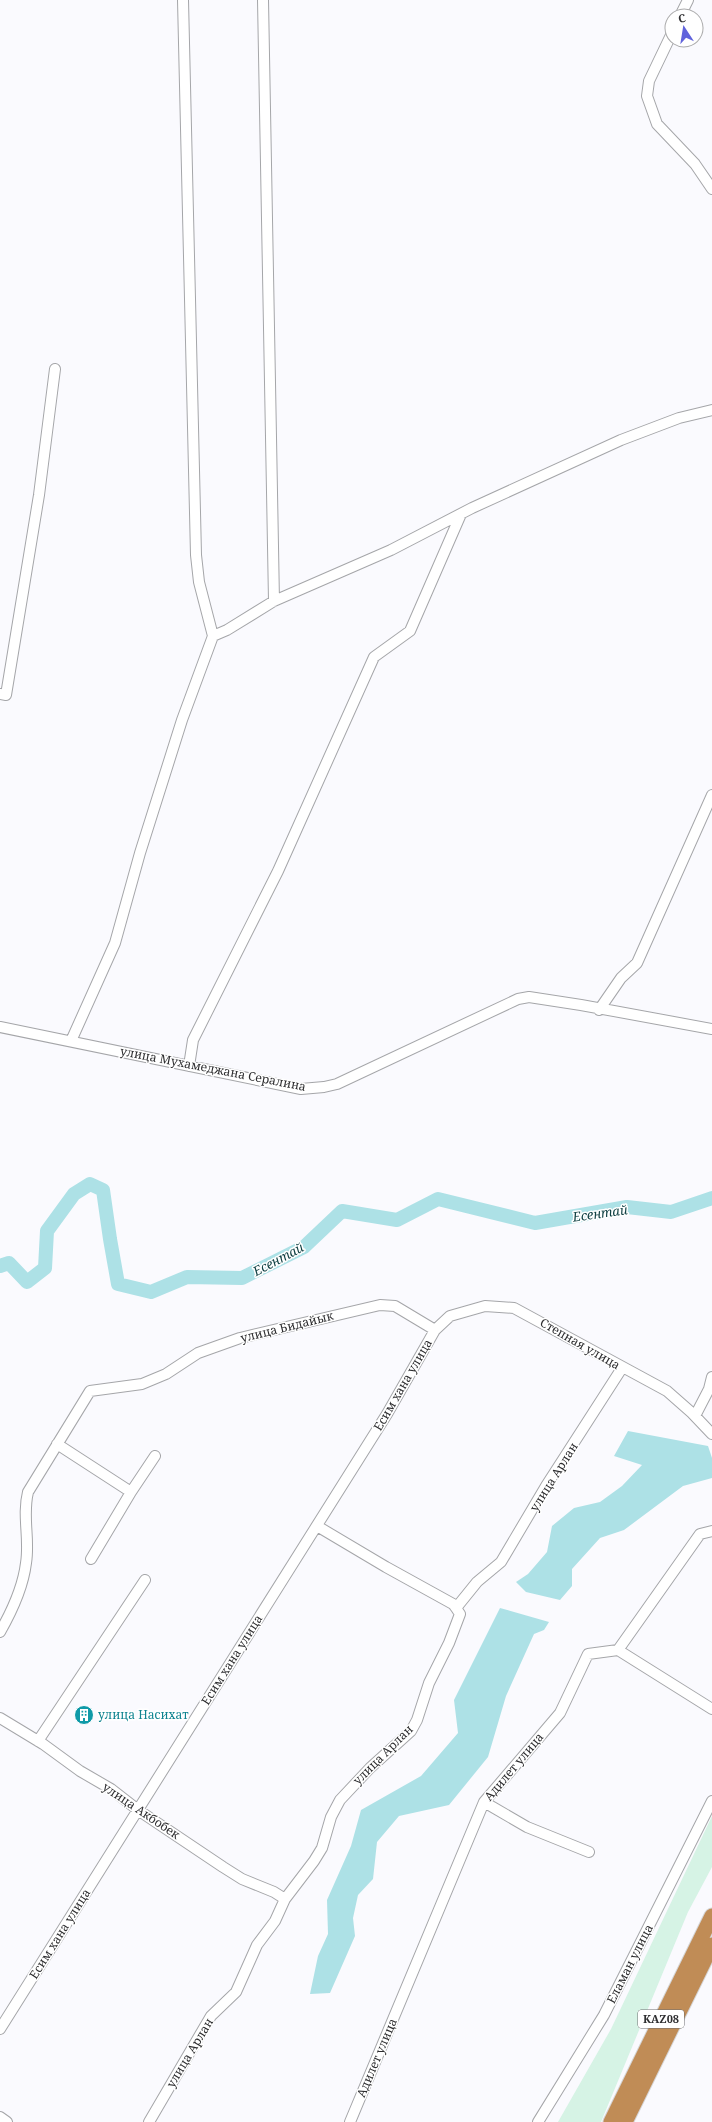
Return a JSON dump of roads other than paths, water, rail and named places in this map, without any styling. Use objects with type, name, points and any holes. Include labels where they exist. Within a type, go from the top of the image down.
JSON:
[{"type":"highway","name":"KAZ08","points":[[611,2122],[712,1916]]},
{"type":"highway","name":"KAZ08","points":[[625,2122],[712,1945]]},
{"type":"street","points":[[71,1041],[115,943],[140,853],[182,720],[213,636],[199,582],[196,555],[183,0]]},
{"type":"street","points":[[263,0],[274,601]]},
{"type":"street","points":[[665,48],[649,81],[647,96],[657,124],[695,164],[712,189]]},
{"type":"street","points":[[0,694],[6,695],[38,495],[55,369]]},
{"type":"street","points":[[213,636],[227,630],[274,601],[391,550],[462,514],[621,440],[679,418],[712,410]]},
{"type":"street","points":[[189,1066],[193,1040],[278,870],[374,657],[410,631],[462,514]]},
{"type":"street","points":[[599,1010],[621,978],[637,963],[712,795]]},
{"type":"street","name":"улица Мухамеджана Сералина","points":[[0,1026],[301,1089],[324,1087],[336,1084],[518,999],[529,997],[712,1029]]},
{"type":"street","name":"улица Бидайык","points":[[57,1444],[90,1391],[142,1384],[166,1374],[198,1353],[240,1338],[380,1305],[395,1306],[435,1330]]},
{"type":"street","name":"Степная улица","points":[[435,1330],[450,1316],[466,1310],[485,1306],[514,1308],[666,1391],[695,1416],[712,1434]]},
{"type":"street","name":"Есим хана улица","points":[[0,2029],[387,1414],[435,1330]]},
{"type":"street","name":"улица Арлан","points":[[149,2122],[211,2016],[236,1992],[257,1945],[275,1921],[285,1899],[322,1848],[331,1816],[340,1800],[370,1768],[411,1732],[417,1720],[429,1683],[460,1614],[456,1608],[477,1582],[501,1562],[546,1486],[622,1368]]},
{"type":"street","points":[[695,1416],[709,1390],[712,1377]]},
{"type":"street","points":[[0,1632],[14,1608],[26,1563],[25,1504],[28,1492],[57,1444],[131,1492]]},
{"type":"street","points":[[92,1559],[131,1492],[155,1456]]},
{"type":"street","points":[[317,1526],[386,1568],[453,1604],[456,1608]]},
{"type":"street","points":[[712,1531],[700,1534],[618,1650],[712,1709]]},
{"type":"street","points":[[38,1741],[145,1580]]},
{"type":"street","name":"Адилет улица","points":[[350,2122],[484,1802],[560,1713],[588,1654],[618,1650]]},
{"type":"street","name":"улица Акбобек","points":[[0,1718],[38,1741],[80,1771],[111,1788],[138,1810],[242,1879],[274,1892],[285,1899]]},
{"type":"street","name":"Еламан улица","points":[[538,2122],[604,2015],[712,1801]]},
{"type":"street","points":[[484,1802],[526,1826],[589,1852]]},
{"type":"street","points":[[0,2117],[7,2122]]},
{"type":"water","points":[[628,1431],[708,1446],[712,1458],[712,1478],[683,1486],[624,1530],[600,1538],[572,1569],[572,1586],[560,1600],[526,1592],[516,1582],[528,1574],[547,1552],[552,1526],[574,1508],[600,1502],[622,1486],[642,1465],[614,1456]]},
{"type":"water","points":[[500,1608],[549,1622],[544,1630],[534,1634],[506,1696],[488,1757],[449,1805],[399,1816],[377,1842],[373,1879],[358,1895],[353,1918],[355,1936],[330,1993],[310,1994],[318,1956],[328,1934],[327,1900],[351,1846],[361,1810],[421,1776],[458,1733],[454,1700]]},
{"type":"waterway","name":"Есентай","points":[[0,1266],[9,1263],[27,1282],[45,1268],[47,1231],[74,1194],[90,1184],[103,1190],[118,1284],[151,1292],[187,1277],[242,1278],[304,1247],[342,1211],[397,1220],[438,1199],[535,1223],[627,1207],[671,1212],[712,1198]]},
{"type":"place","name":"улица Насихат","points":[[84,1715]]}]
